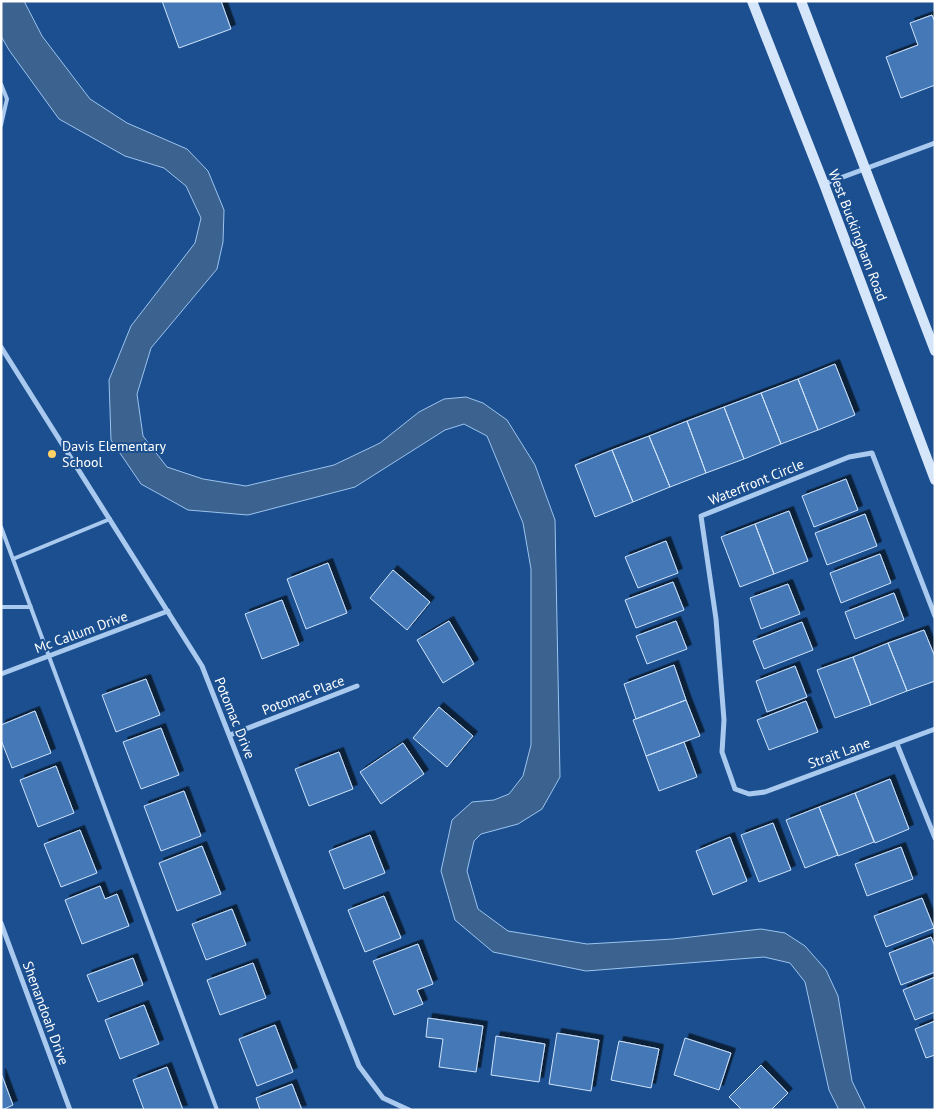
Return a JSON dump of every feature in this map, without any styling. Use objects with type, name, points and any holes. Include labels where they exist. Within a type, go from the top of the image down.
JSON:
[{"type":"main road","name":"West Buckingham Road","points":[[752,1],[824,184],[935,480]]},
{"type":"main road","points":[[801,1],[935,351]]},
{"type":"street","points":[[824,184],[935,142]]},
{"type":"street","name":"Potomac Drive","points":[[1,347],[202,666],[358,1066],[383,1098],[409,1110]]},
{"type":"street","name":"Waterfront Circle","points":[[749,794],[735,789],[722,752],[724,720],[716,619],[701,516],[850,457],[872,452],[935,616]]},
{"type":"street","name":"Mc Callum Drive","points":[[1,674],[168,611]]},
{"type":"street","name":"Potomac Place","points":[[230,735],[357,686]]},
{"type":"street","name":"Strait Lane","points":[[749,794],[765,792],[935,729]]},
{"type":"street","points":[[897,744],[935,838]]},
{"type":"street","name":"Shenandoah Drive","points":[[1,923],[70,1110]]},
{"type":"lane","points":[[1,84],[7,99],[1,125]]},
{"type":"lane","points":[[13,559],[110,520]]},
{"type":"lane","points":[[1,527],[217,1110]]},
{"type":"lane","points":[[1,606],[30,608]]},
{"type":"water","points":[[1,1],[24,1],[42,36],[90,99],[127,123],[187,149],[208,171],[224,210],[223,242],[217,269],[151,348],[137,394],[143,436],[167,467],[203,479],[246,486],[334,465],[380,443],[419,412],[444,399],[466,397],[483,403],[507,420],[535,465],[555,520],[560,777],[542,809],[518,824],[481,834],[474,841],[467,871],[478,909],[508,931],[587,944],[673,939],[761,929],[785,933],[805,946],[826,970],[838,996],[852,1081],[866,1110],[839,1110],[829,1090],[805,982],[790,963],[764,957],[586,971],[493,952],[455,920],[441,871],[452,820],[472,802],[494,800],[509,794],[523,776],[531,745],[531,569],[523,523],[487,436],[464,424],[445,430],[355,487],[248,515],[188,510],[141,484],[111,440],[109,380],[131,326],[195,243],[201,218],[186,186],[164,168],[125,156],[59,119],[1,36]]},
{"type":"building","points":[[162,1],[221,1],[231,29],[179,48]]},
{"type":"building","points":[[932,15],[935,22],[935,85],[901,98],[886,57],[918,45],[910,23]]},
{"type":"building","points":[[835,364],[855,415],[818,430],[798,379]]},
{"type":"building","points":[[798,379],[818,430],[781,444],[761,393]]},
{"type":"building","points":[[761,393],[781,444],[744,459],[724,407]]},
{"type":"building","points":[[724,407],[744,459],[706,473],[687,421]]},
{"type":"building","points":[[687,421],[706,473],[670,487],[649,436]]},
{"type":"building","points":[[649,436],[670,487],[633,502],[612,450]]},
{"type":"building","points":[[612,450],[633,502],[595,517],[575,465]]},
{"type":"building","points":[[846,479],[858,510],[814,527],[802,496]]},
{"type":"building","points":[[789,511],[808,561],[774,574],[755,524]]},
{"type":"building","points":[[865,514],[877,546],[827,565],[815,533]]},
{"type":"building","points":[[755,524],[774,574],[740,587],[721,537]]},
{"type":"building","points":[[666,541],[678,573],[638,588],[625,557]]},
{"type":"building","points":[[880,554],[891,583],[841,603],[830,573]]},
{"type":"building","points":[[328,563],[347,613],[306,629],[287,579]]},
{"type":"building","points":[[393,570],[430,602],[407,630],[370,598]]},
{"type":"building","points":[[673,582],[684,610],[636,628],[625,600]]},
{"type":"building","points":[[788,584],[800,614],[761,629],[750,598]]},
{"type":"building","points":[[894,593],[904,620],[855,639],[845,612]]},
{"type":"building","points":[[282,600],[299,645],[262,659],[245,614]]},
{"type":"building","points":[[449,621],[474,664],[443,683],[417,640]]},
{"type":"building","points":[[676,621],[687,649],[647,664],[636,636]]},
{"type":"building","points":[[802,622],[813,650],[764,669],[753,641]]},
{"type":"building","points":[[924,630],[935,657],[935,681],[907,691],[888,643]]},
{"type":"building","points":[[888,643],[907,691],[871,705],[853,657]]},
{"type":"building","points":[[853,657],[871,705],[835,718],[817,670]]},
{"type":"building","points":[[674,665],[686,700],[636,719],[624,684]]},
{"type":"building","points":[[795,666],[807,697],[767,712],[756,681]]},
{"type":"building","points":[[146,679],[160,715],[116,732],[102,695]]},
{"type":"building","points":[[686,700],[700,736],[646,756],[633,720]]},
{"type":"building","points":[[806,701],[818,732],[769,750],[757,720]]},
{"type":"building","points":[[439,707],[473,736],[447,767],[413,738]]},
{"type":"building","points":[[35,711],[51,753],[12,768],[1,740],[1,725]]},
{"type":"building","points":[[161,728],[179,775],[141,789],[123,742]]},
{"type":"building","points":[[684,742],[697,777],[659,791],[646,756]]},
{"type":"building","points":[[403,743],[424,774],[381,804],[360,772]]},
{"type":"building","points":[[339,752],[353,789],[309,806],[295,769]]},
{"type":"building","points":[[56,766],[74,813],[38,827],[20,780]]},
{"type":"building","points":[[890,779],[909,829],[875,843],[855,793]]},
{"type":"building","points":[[184,791],[201,836],[161,851],[144,806]]},
{"type":"building","points":[[855,793],[874,842],[838,856],[819,807]]},
{"type":"building","points":[[819,807],[838,855],[805,868],[786,820]]},
{"type":"building","points":[[773,823],[791,870],[759,882],[741,835]]},
{"type":"building","points":[[80,830],[97,873],[61,887],[44,844]]},
{"type":"building","points":[[370,835],[385,873],[344,889],[329,851]]},
{"type":"building","points":[[730,837],[747,881],[713,895],[696,851]]},
{"type":"building","points":[[202,846],[221,894],[177,911],[159,863]]},
{"type":"building","points":[[901,847],[913,879],[867,896],[855,864]]},
{"type":"building","points":[[100,886],[105,899],[117,894],[129,926],[82,944],[65,900]]},
{"type":"building","points":[[384,896],[401,938],[365,952],[348,910]]},
{"type":"building","points":[[922,898],[934,928],[886,947],[874,916]]},
{"type":"building","points":[[232,909],[246,945],[206,960],[192,924]]},
{"type":"building","points":[[931,937],[935,947],[935,972],[901,985],[889,953]]},
{"type":"building","points":[[418,944],[433,984],[417,990],[423,1004],[394,1015],[373,961]]},
{"type":"building","points":[[133,958],[143,985],[98,1002],[87,975]]},
{"type":"building","points":[[253,963],[266,998],[220,1015],[207,980]]},
{"type":"building","points":[[935,977],[935,1012],[915,1020],[903,990]]},
{"type":"building","points":[[144,1005],[159,1044],[120,1059],[105,1020]]},
{"type":"building","points":[[428,1018],[483,1026],[476,1072],[439,1067],[443,1039],[426,1037]]},
{"type":"building","points":[[935,1021],[935,1055],[926,1058],[915,1029]]},
{"type":"building","points":[[275,1025],[293,1072],[257,1086],[239,1039]]},
{"type":"building","points":[[557,1033],[599,1040],[591,1091],[549,1084]]},
{"type":"building","points":[[496,1036],[545,1044],[539,1082],[491,1075]]},
{"type":"building","points":[[685,1038],[731,1053],[719,1090],[674,1075]]},
{"type":"building","points":[[619,1041],[659,1049],[651,1088],[611,1080]]},
{"type":"building","points":[[761,1065],[788,1093],[771,1110],[742,1110],[729,1097]]},
{"type":"building","points":[[167,1067],[183,1110],[144,1110],[133,1080]]},
{"type":"building","points":[[1,1073],[13,1105],[2,1110],[1,1110]]},
{"type":"building","points":[[292,1084],[302,1110],[260,1110],[256,1098]]},
{"type":"place","name":"Davis Elementary School","points":[[52,454]]}]
